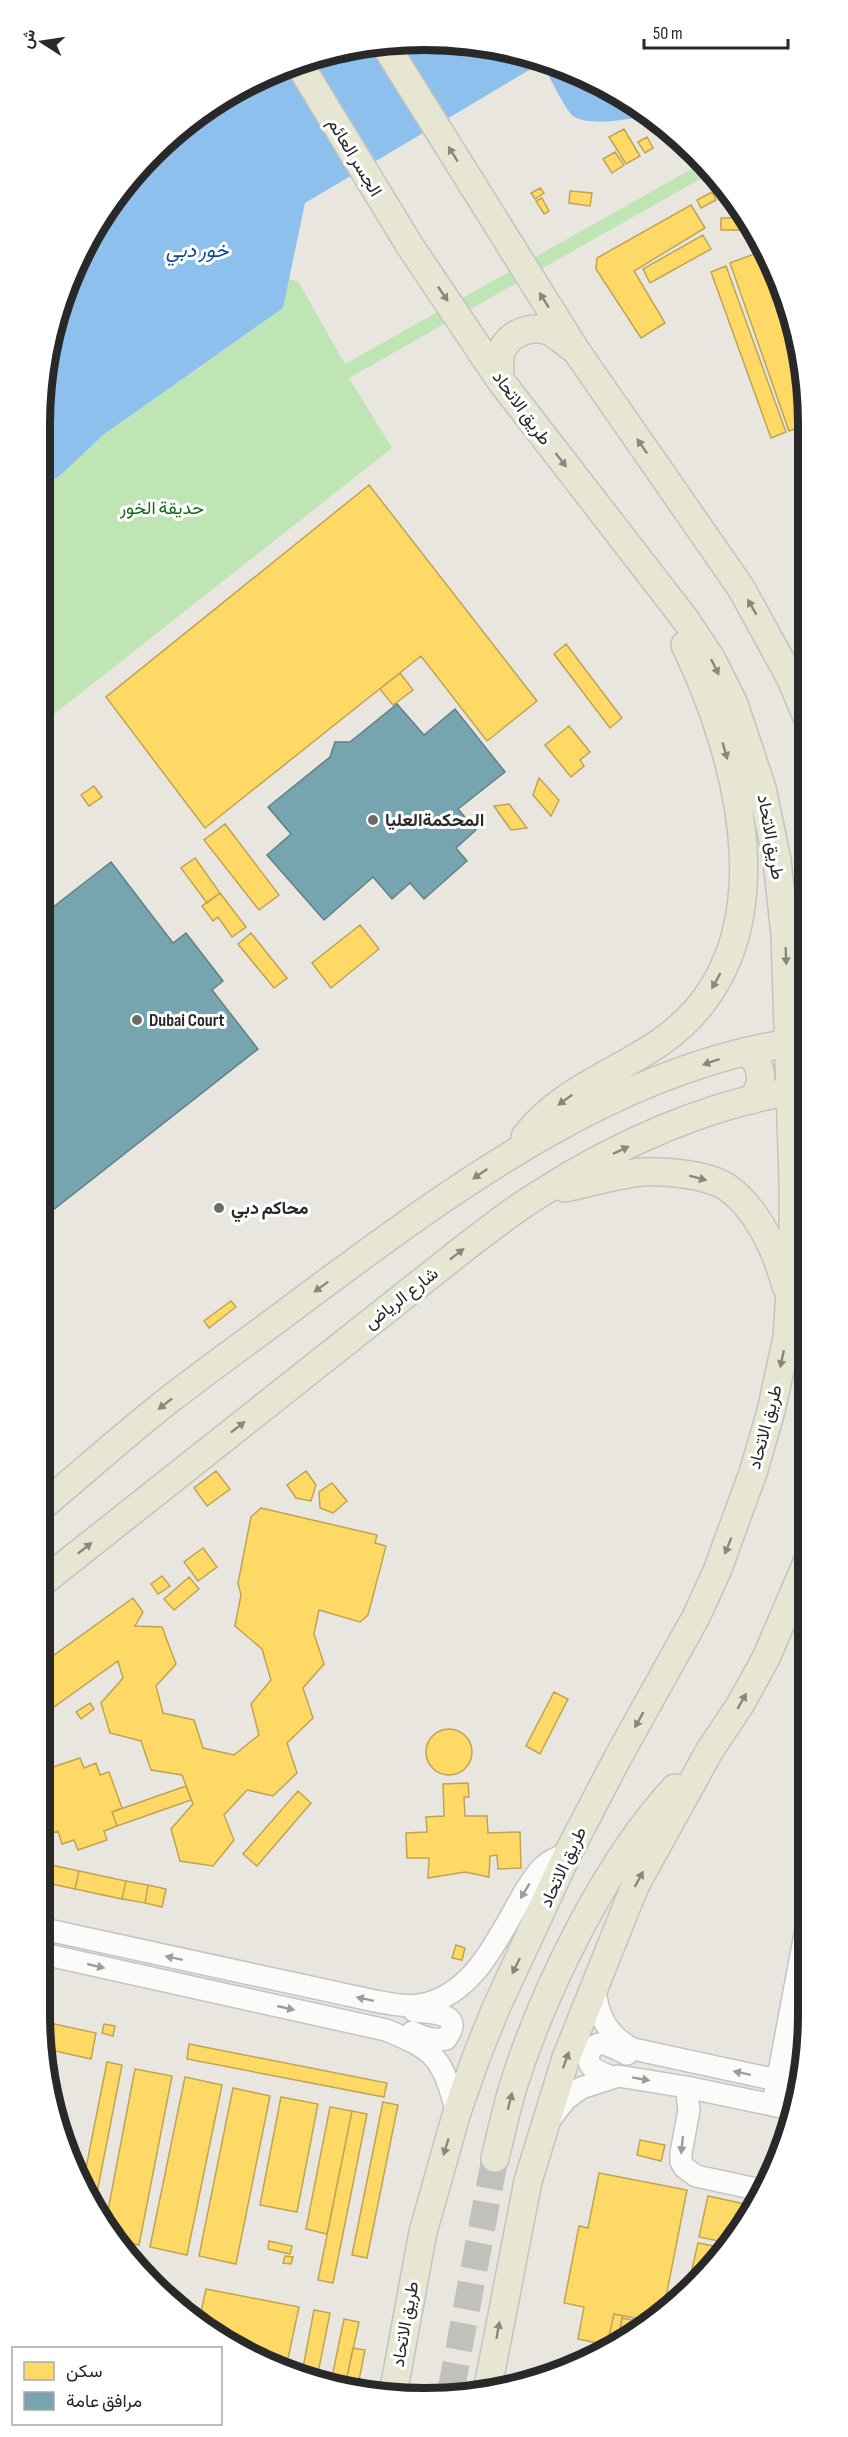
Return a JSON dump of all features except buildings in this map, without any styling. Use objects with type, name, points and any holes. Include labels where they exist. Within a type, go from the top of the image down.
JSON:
[{"type":"main road","points":[[389,51],[575,349],[741,588],[780,657],[798,697]]},
{"type":"main road","name":"الجسر العائم","points":[[303,70],[410,246]]},
{"type":"main road","name":"طريق الاتحاد","points":[[394,2386],[423,2232],[457,2112],[496,2008],[567,1855],[696,1617],[726,1549],[753,1473],[771,1411],[790,1314],[798,1090],[798,1042],[777,860],[762,788],[734,704],[711,658],[656,581],[500,380],[410,246]]},
{"type":"main road","points":[[500,380],[500,355],[507,341],[516,334],[531,329],[547,331],[575,349]]},
{"type":"main road","points":[[515,1151],[531,1129],[571,1095],[662,1042],[685,1023],[712,989],[737,932],[742,902],[743,839],[728,761],[697,670],[656,581]]},
{"type":"main road","points":[[762,788],[776,810],[790,852],[798,905]]},
{"type":"main road","points":[[49,1501],[164,1404],[356,1261],[515,1151],[594,1109],[664,1078],[747,1051],[798,1042]]},
{"type":"main road","points":[[747,1051],[756,1061],[761,1074],[759,1088],[752,1100]]},
{"type":"main road","name":"شارع الرياض","points":[[49,1577],[467,1246],[538,1195],[601,1159],[681,1122],[752,1100],[798,1090]]},
{"type":"main road","points":[[538,1195],[641,1172],[699,1177],[727,1187],[747,1208],[764,1232],[777,1258],[786,1285],[790,1314]]},
{"type":"main road","points":[[489,2381],[524,2200],[542,2131],[566,2058],[635,1886],[710,1750],[740,1705],[766,1658],[798,1583]]},
{"type":"main road","points":[[495,2158],[514,2086],[539,2017],[570,1949],[604,1884],[636,1836],[710,1750]]},
{"type":"street","points":[[395,2005],[424,2004],[456,1990],[491,1948],[538,1870],[551,1860],[567,1855]]},
{"type":"street","points":[[49,1930],[395,2005],[413,2011],[446,2016],[450,2020],[451,2031],[446,2039],[441,2040],[426,2038],[402,2028],[386,2030]]},
{"type":"street","points":[[49,1955],[386,2030],[423,2046],[435,2056],[446,2072],[457,2112]]},
{"type":"street","points":[[773,2105],[798,1970]]},
{"type":"street","points":[[595,1988],[602,2019],[611,2034],[625,2045],[648,2054],[791,2083]]},
{"type":"street","points":[[611,2077],[594,2069],[590,2064],[588,2057],[590,2050],[596,2045],[603,2044],[636,2057],[648,2054]]},
{"type":"street","points":[[542,2131],[573,2093],[588,2084],[611,2077],[625,2076],[786,2108]]},
{"type":"street","points":[[686,2087],[689,2110],[681,2153],[681,2162],[685,2168],[696,2176],[755,2189]]},
{"type":"green space","name":"حديقة الخور","points":[[696,166],[705,176],[349,378],[392,448],[49,718],[49,484],[103,435],[282,309],[288,279],[298,281],[345,364]]},
{"type":"water","name":"خور دبي","points":[[400,50],[448,50],[497,57],[535,66],[305,203],[283,308],[103,435],[49,484],[50,400],[57,351],[69,304],[88,258],[113,216],[142,177],[177,142],[216,113],[258,88],[327,62]]},
{"type":"water","name":"خور دبي","points":[[545,69],[590,88],[638,117],[589,121],[573,116]]},
{"type":"tunnel","points":[[452,2387],[495,2158]]},
{"type":"place","name":"المحكمةالعليا","points":[[373,820]]},
{"type":"place","name":"Dubai Court","points":[[137,1020]]},
{"type":"place","name":"محاكم دبي","points":[[219,1208]]}]
